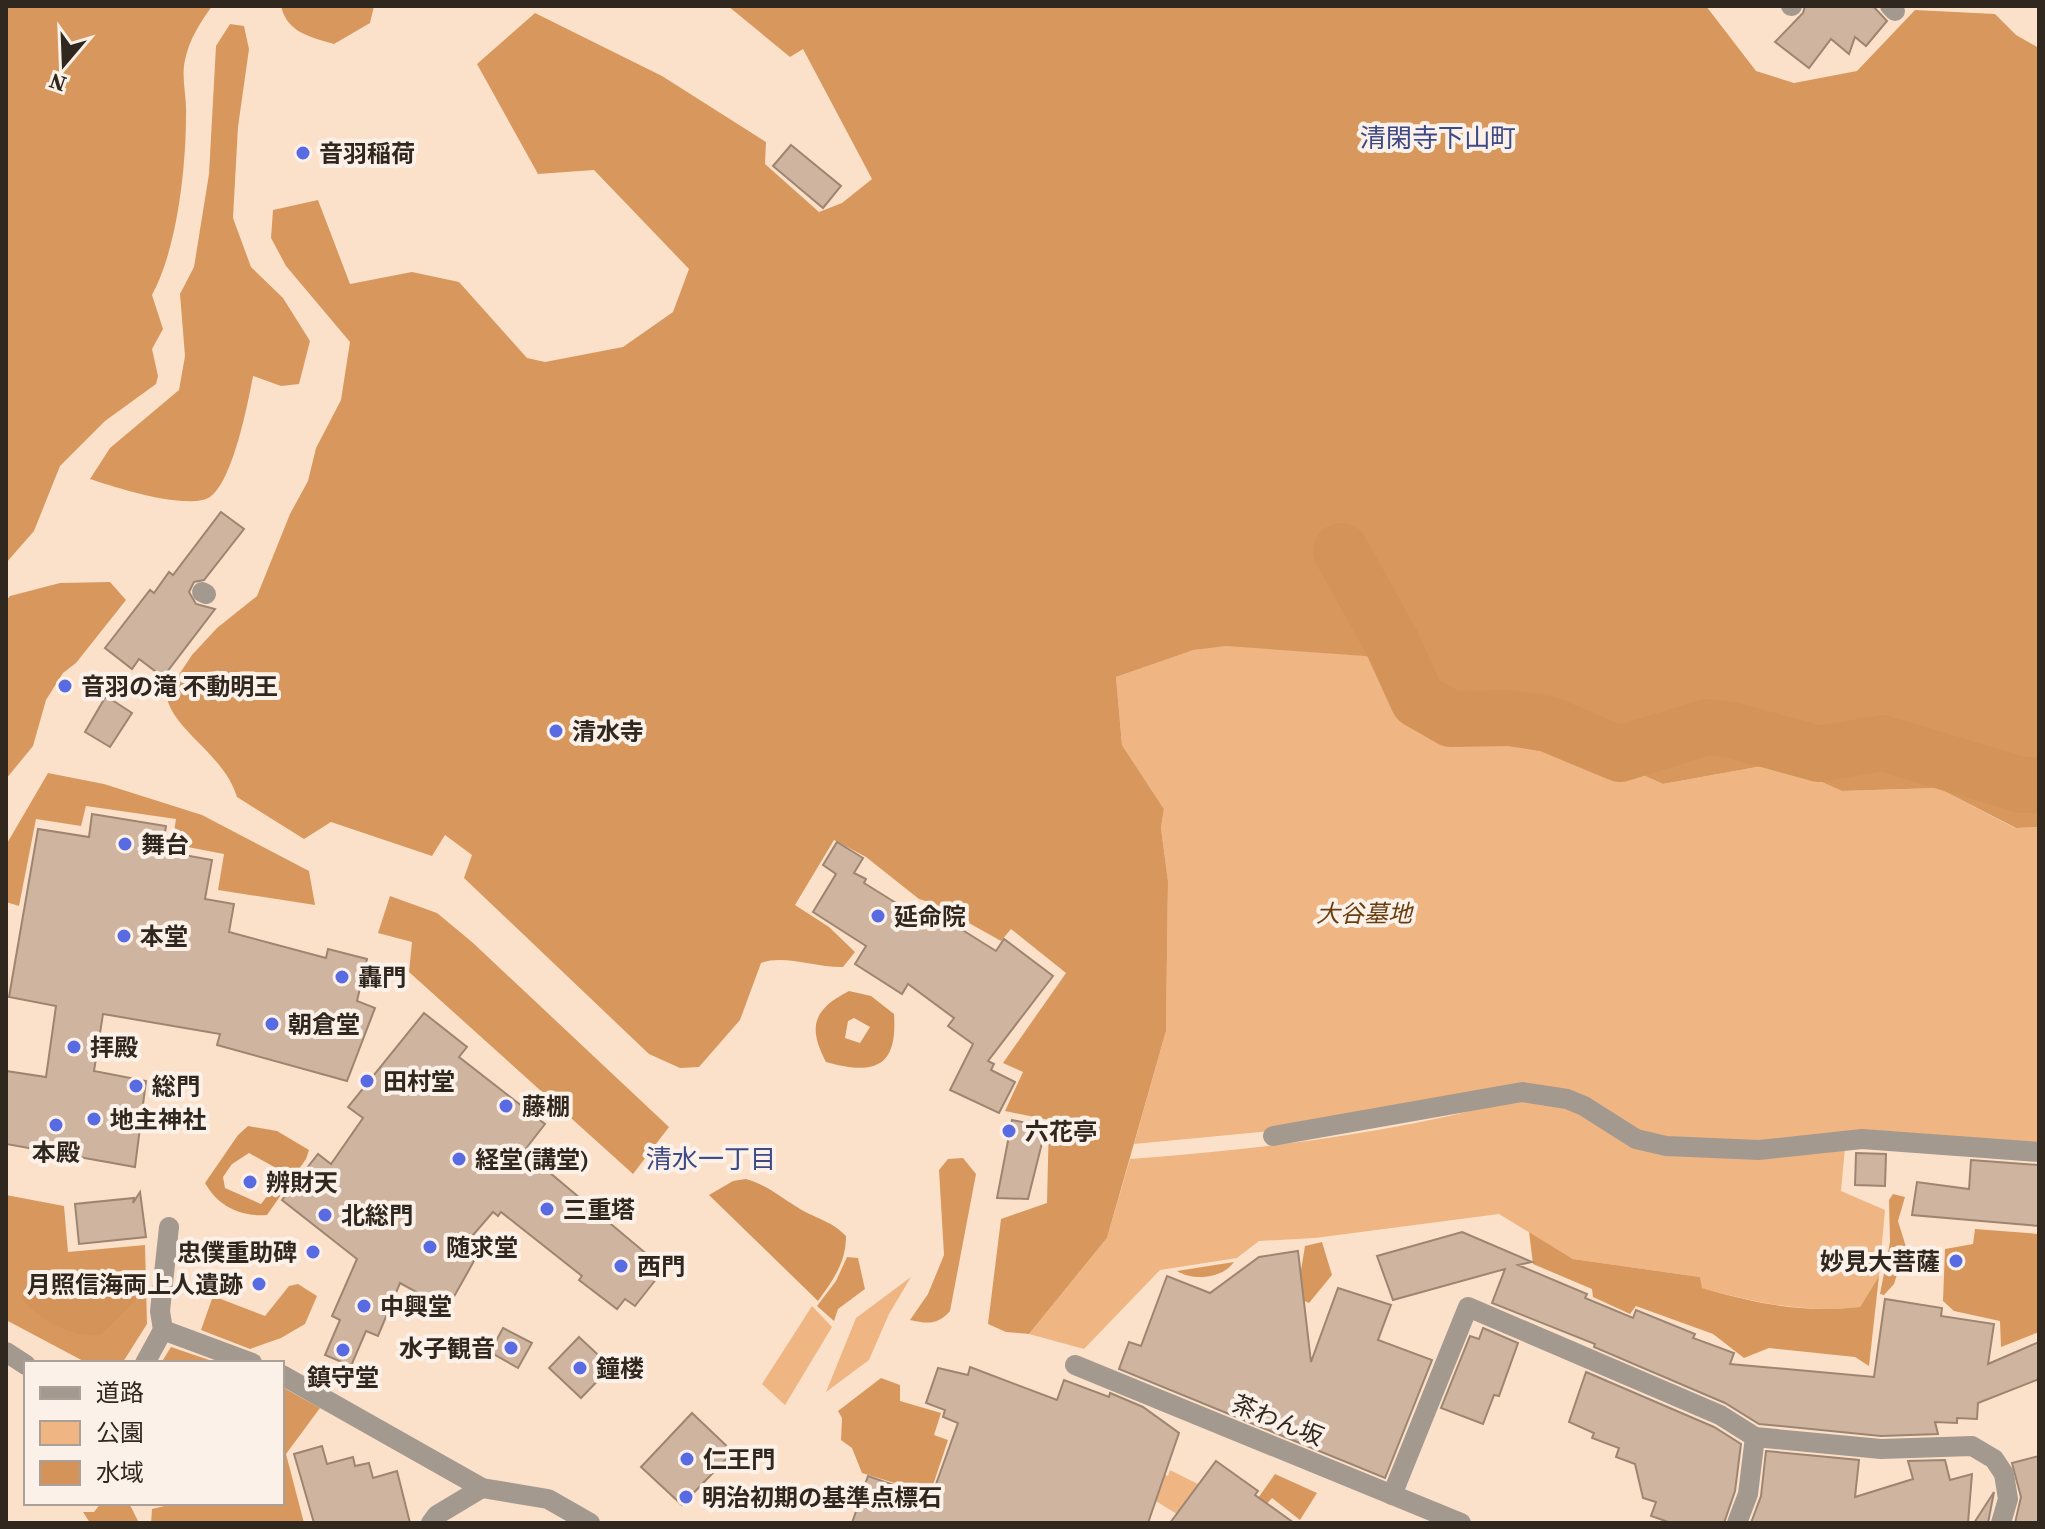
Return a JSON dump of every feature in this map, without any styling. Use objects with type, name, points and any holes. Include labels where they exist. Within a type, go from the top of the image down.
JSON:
[{"type":"street","points":[[1273,1136],[1522,1092],[1567,1099],[1584,1106],[1636,1139],[1666,1146],[1759,1150],[1862,1139],[2039,1152]]},
{"type":"street","points":[[146,1361],[163,1330],[160,1311],[169,1227]]},
{"type":"street","points":[[1392,1495],[1468,1307],[1720,1415],[1755,1437],[1881,1449],[1972,1446],[1994,1459],[2004,1474],[2008,1499],[2001,1523]]},
{"type":"street","points":[[163,1330],[247,1361]]},
{"type":"street","points":[[6,1352],[24,1364]]},
{"type":"street","name":"茶わん坂","points":[[1075,1365],[1461,1523]]},
{"type":"street","points":[[284,1376],[482,1488],[548,1499],[590,1523]]},
{"type":"street","points":[[1737,1523],[1748,1494],[1755,1437]]},
{"type":"street","points":[[431,1523],[437,1515],[482,1488]]},
{"type":"green space","name":"大谷墓地","points":[[1226,645],[1406,659],[1441,733],[1586,749],[1663,784],[1779,763],[1842,791],[1938,788],[2015,828],[2039,827],[2039,1147],[1763,1146],[1652,1138],[1556,1091],[1271,1131],[1134,1144],[1166,1031],[1168,881],[1161,828],[1164,809],[1122,745],[1116,677],[1194,650]]},
{"type":"green space","points":[[1517,1100],[1569,1106],[1633,1145],[1845,1148],[1841,1191],[1885,1210],[1879,1276],[1860,1307],[1818,1309],[1780,1305],[1701,1288],[1700,1277],[1573,1259],[1499,1214],[1315,1238],[1259,1241],[1237,1258],[1160,1270],[1084,1349],[1029,1334],[1107,1238],[1130,1159],[1324,1139],[1401,1126]]},
{"type":"green space","points":[[911,1277],[889,1314],[869,1360],[826,1392],[856,1318]]},
{"type":"green space","points":[[812,1306],[832,1327],[785,1405],[762,1384]]},
{"type":"green space","points":[[1154,1470],[1168,1476],[1170,1470],[1202,1486],[1185,1519],[1146,1495]]},
{"type":"shaded area","points":[[6,6],[212,6],[192,39],[184,67],[186,115],[182,184],[168,255],[152,295],[163,329],[152,349],[158,376],[156,384],[105,421],[60,466],[34,531],[6,563]]},
{"type":"shaded area","points":[[281,6],[374,6],[370,23],[334,44],[294,28]]},
{"type":"shaded area","points":[[728,6],[1706,6],[1756,71],[1794,83],[1857,71],[1915,10],[1995,14],[2016,35],[2039,48],[2039,827],[2016,828],[1938,788],[1842,791],[1779,763],[1663,784],[1585,749],[1440,733],[1405,659],[1226,646],[1194,650],[1116,677],[1122,745],[1164,809],[1161,828],[1168,881],[1166,1031],[1107,1238],[1029,1334],[1006,1332],[988,1324],[1001,1219],[1047,1203],[1049,1120],[1005,1111],[1023,1072],[1003,1063],[1066,973],[1011,929],[1001,941],[935,904],[919,899],[866,857],[834,840],[795,905],[829,927],[855,952],[843,967],[779,960],[761,963],[740,1020],[699,1067],[680,1068],[649,1054],[464,878],[472,855],[445,835],[432,856],[331,822],[304,839],[237,797],[221,767],[178,719],[166,694],[192,655],[217,628],[257,596],[290,514],[308,481],[316,448],[341,400],[350,342],[286,266],[271,238],[273,210],[318,200],[350,284],[412,272],[459,282],[527,358],[545,362],[623,347],[673,312],[689,269],[594,170],[538,174],[477,64],[535,13],[662,76],[766,142],[765,164],[819,212],[842,203],[872,179],[803,49],[790,57]]},
{"type":"shaded area","points":[[230,24],[244,26],[249,49],[238,127],[233,218],[251,267],[283,298],[310,341],[299,384],[281,386],[253,376],[238,441],[218,488],[210,497],[200,501],[169,500],[90,479],[110,448],[179,390],[185,356],[180,294],[194,267],[209,174],[216,46]]},
{"type":"shaded area","points":[[110,582],[126,600],[76,663],[63,673],[46,700],[33,746],[6,779],[6,601],[10,596],[60,583]]},
{"type":"shaded area","points":[[48,773],[104,784],[202,815],[309,871],[315,905],[218,890],[224,854],[172,844],[176,819],[86,806],[81,826],[36,819],[19,906],[6,902],[6,845]]},
{"type":"shaded area","points":[[390,896],[437,913],[472,942],[669,1127],[633,1174],[409,972],[412,942],[378,933]]},
{"type":"shaded area","points":[[963,1158],[976,1174],[950,1311],[932,1322],[910,1320],[928,1294],[944,1255],[939,1170],[948,1159]]},
{"type":"shaded area","points":[[1893,1194],[1905,1197],[1898,1221],[1906,1247],[1894,1284],[1884,1295],[1880,1294],[1890,1242],[1889,1200]]},
{"type":"shaded area","points":[[6,1195],[64,1206],[68,1252],[145,1245],[147,1324],[124,1361],[83,1361],[6,1320]]},
{"type":"shaded area","points":[[1975,1229],[2039,1234],[2039,1332],[2001,1347],[2000,1321],[1954,1311],[1943,1301],[1945,1249],[1973,1244]]},
{"type":"shaded area","points":[[1529,1232],[1573,1259],[1700,1277],[1702,1288],[1780,1306],[1818,1309],[1860,1307],[1879,1276],[1869,1366],[1855,1357],[1769,1348],[1744,1358],[1713,1334],[1636,1306],[1630,1314],[1593,1297],[1592,1289],[1533,1264]]},
{"type":"shaded area","points":[[1322,1242],[1332,1275],[1309,1303],[1282,1291],[1287,1276],[1301,1270],[1305,1246]]},
{"type":"shaded area","points":[[847,1257],[858,1258],[865,1289],[838,1309],[834,1321],[817,1306],[836,1281]]},
{"type":"shaded area","points":[[1234,1262],[1222,1272],[1207,1277],[1177,1271]]},
{"type":"shaded area","points":[[298,1284],[317,1296],[305,1324],[281,1338],[250,1349],[201,1330],[213,1296],[265,1316],[289,1286]]},
{"type":"shaded area","points":[[171,1347],[212,1361],[162,1361]]},
{"type":"shaded area","points":[[881,1378],[900,1385],[900,1401],[941,1413],[934,1435],[948,1440],[930,1494],[862,1473],[852,1448],[841,1440],[842,1418],[838,1411]]},
{"type":"shaded area","points":[[284,1388],[320,1408],[286,1454],[304,1523],[151,1523],[152,1509],[169,1505],[284,1505]]},
{"type":"shaded area","points":[[1275,1474],[1317,1493],[1300,1520],[1272,1498],[1256,1516],[1249,1511]]},
{"type":"shaded area","points":[[99,1505],[130,1505],[139,1523],[90,1523],[83,1512],[94,1512]]},
{"type":"water","points":[[849,991],[871,996],[894,1014],[892,1047],[879,1064],[857,1068],[826,1062],[817,1038],[817,1020],[821,1012]],"holes":[[[854,1018],[870,1027],[860,1043],[845,1038],[848,1021]]]},
{"type":"water","points":[[248,1126],[277,1131],[309,1150],[267,1215],[239,1212],[223,1204],[205,1183],[238,1135]],"holes":[[[249,1153],[285,1173],[261,1204],[225,1188],[223,1177],[232,1164]]]},
{"type":"water","points":[[746,1179],[835,1226],[846,1236],[841,1263],[818,1301],[709,1195],[733,1181]]},
{"type":"water","points":[[101,1277],[134,1286],[136,1300],[101,1335],[78,1333],[56,1326],[37,1314],[21,1297],[29,1286],[64,1285]]},
{"type":"building","points":[[1805,6],[1873,6],[1887,21],[1866,46],[1855,37],[1849,54],[1831,39],[1809,68],[1775,42],[1803,13]]},
{"type":"building","points":[[791,145],[841,186],[823,208],[773,166]]},
{"type":"building","points":[[221,512],[244,529],[204,580],[194,582],[189,592],[196,604],[215,609],[163,677],[139,659],[132,669],[105,648],[150,590],[154,593],[169,572],[173,575]]},
{"type":"building","points":[[106,696],[132,713],[110,747],[85,732]]},
{"type":"building","points":[[92,814],[166,826],[162,851],[212,860],[205,899],[234,904],[229,932],[326,958],[328,949],[367,959],[357,1001],[375,1008],[347,1081],[217,1045],[220,1034],[103,1014],[94,1071],[146,1081],[135,1167],[6,1144],[6,1071],[46,1077],[56,1006],[9,997],[38,829],[89,837]]},
{"type":"building","points":[[837,842],[863,858],[854,873],[866,879],[864,883],[925,921],[932,911],[996,951],[1004,939],[1053,976],[988,1061],[994,1064],[991,1070],[1015,1082],[999,1113],[950,1090],[973,1044],[948,1026],[954,1018],[908,984],[902,994],[855,964],[866,946],[813,912],[836,874],[823,865]]},
{"type":"building","points":[[424,1013],[467,1047],[459,1057],[545,1124],[524,1151],[655,1261],[647,1270],[657,1278],[635,1306],[625,1299],[617,1309],[579,1280],[582,1276],[501,1212],[498,1216],[493,1212],[473,1235],[483,1245],[447,1309],[400,1283],[378,1336],[366,1331],[351,1366],[325,1355],[340,1320],[332,1316],[357,1259],[282,1200],[318,1154],[331,1164],[363,1118],[348,1107]]},
{"type":"building","points":[[1012,1120],[1046,1127],[1028,1199],[997,1198]]},
{"type":"building","points":[[1856,1153],[1886,1154],[1885,1186],[1855,1185]]},
{"type":"building","points":[[1971,1160],[2039,1165],[2039,1226],[1912,1215],[1917,1182],[1969,1189]]},
{"type":"building","points":[[140,1192],[146,1237],[79,1244],[75,1204],[134,1198],[133,1203]]},
{"type":"building","points":[[1462,1232],[1532,1262],[1518,1265],[1587,1294],[1585,1298],[1633,1318],[1636,1310],[1695,1334],[1693,1338],[1734,1353],[1730,1364],[1874,1377],[1885,1299],[1942,1308],[1941,1316],[1994,1324],[1988,1364],[2039,1342],[2039,1379],[1978,1403],[1977,1419],[1957,1418],[1957,1423],[1935,1422],[1938,1434],[1881,1436],[1759,1424],[1725,1403],[1594,1347],[1595,1344],[1492,1303],[1505,1269],[1393,1300],[1377,1256]]},
{"type":"building","points":[[1298,1251],[1311,1362],[1338,1288],[1391,1305],[1378,1340],[1432,1360],[1385,1478],[1119,1369],[1129,1342],[1141,1346],[1167,1276],[1210,1293],[1259,1257]]},
{"type":"building","name":"水子観音","points":[[503,1328],[532,1343],[518,1368],[490,1352]]},
{"type":"building","points":[[1483,1328],[1518,1343],[1499,1396],[1494,1395],[1483,1424],[1441,1408],[1470,1336],[1479,1339]]},
{"type":"building","name":"鐘楼","points":[[579,1337],[611,1367],[581,1398],[549,1368]]},
{"type":"building","points":[[970,1367],[1057,1400],[1064,1380],[1109,1397],[1110,1393],[1143,1407],[1179,1433],[1148,1523],[852,1523],[868,1476],[931,1498],[958,1423],[943,1417],[945,1410],[926,1403],[938,1368],[968,1375]]},
{"type":"building","points":[[1586,1372],[1714,1427],[1741,1444],[1735,1491],[1724,1523],[1671,1523],[1651,1516],[1656,1502],[1643,1498],[1635,1464],[1616,1457],[1619,1448],[1592,1438],[1594,1433],[1569,1422]]},
{"type":"building","name":"仁王門","points":[[692,1413],[733,1452],[682,1505],[641,1467]]},
{"type":"building","points":[[322,1446],[327,1464],[353,1457],[355,1466],[369,1463],[373,1478],[397,1471],[410,1523],[314,1523],[294,1454]]},
{"type":"building","points":[[1766,1451],[1859,1460],[1855,1497],[1913,1479],[1908,1461],[1945,1460],[1950,1480],[1972,1474],[1968,1523],[1751,1523],[1761,1496]]},
{"type":"building","points":[[2039,1456],[2039,1523],[2015,1523],[2021,1497],[2012,1463]]},
{"type":"building","points":[[1216,1461],[1258,1491],[1255,1495],[1294,1523],[1170,1523]]},
{"type":"building","points":[[1994,1492],[1988,1523],[1974,1523]]},
{"type":"waterway","points":[[1341,551],[1392,643],[1418,700],[1451,719],[1510,718],[1548,724],[1620,754],[1707,727],[1732,730],[1819,754],[1882,743],[2021,785],[2039,785]]},
{"type":"place","name":"音羽稲荷","points":[[303,153]]},
{"type":"place","name":"音羽の滝 不動明王","points":[[65,686]]},
{"type":"place","name":"清水寺","points":[[556,731]]},
{"type":"place","name":"舞台","points":[[125,844]]},
{"type":"place","name":"延命院","points":[[878,916]]},
{"type":"place","name":"本堂","points":[[124,936]]},
{"type":"place","name":"轟門","points":[[342,977]]},
{"type":"place","name":"朝倉堂","points":[[272,1024]]},
{"type":"place","name":"拝殿","points":[[74,1047]]},
{"type":"place","name":"田村堂","points":[[367,1081]]},
{"type":"place","name":"総門","points":[[136,1086]]},
{"type":"place","name":"藤棚","points":[[506,1106]]},
{"type":"place","name":"地主神社","points":[[94,1119]]},
{"type":"place","name":"本殿","points":[[56,1125]]},
{"type":"place","name":"六花亭","points":[[1009,1131]]},
{"type":"place","name":"経堂(講堂)","points":[[459,1159]]},
{"type":"place","name":"辨財天","points":[[250,1182]]},
{"type":"place","name":"三重塔","points":[[547,1209]]},
{"type":"place","name":"北総門","points":[[325,1215]]},
{"type":"place","name":"随求堂","points":[[430,1247]]},
{"type":"place","name":"忠僕重助碑","points":[[313,1252]]},
{"type":"place","name":"妙見大菩薩","points":[[1956,1261]]},
{"type":"place","name":"西門","points":[[621,1266]]},
{"type":"place","name":"月照信海両上人遺跡","points":[[259,1284]]},
{"type":"place","name":"中興堂","points":[[364,1306]]},
{"type":"place","name":"水子観音","points":[[511,1348]]},
{"type":"place","name":"鎮守堂","points":[[343,1350]]},
{"type":"place","name":"鐘楼","points":[[580,1368]]},
{"type":"place","name":"仁王門","points":[[687,1459]]},
{"type":"place","name":"明治初期の基準点標石","points":[[686,1497]]},
{"type":"district","name":"清閑寺下山町","points":[[1438,138]]},
{"type":"district","name":"清水一丁目","points":[[711,1159]]}]
